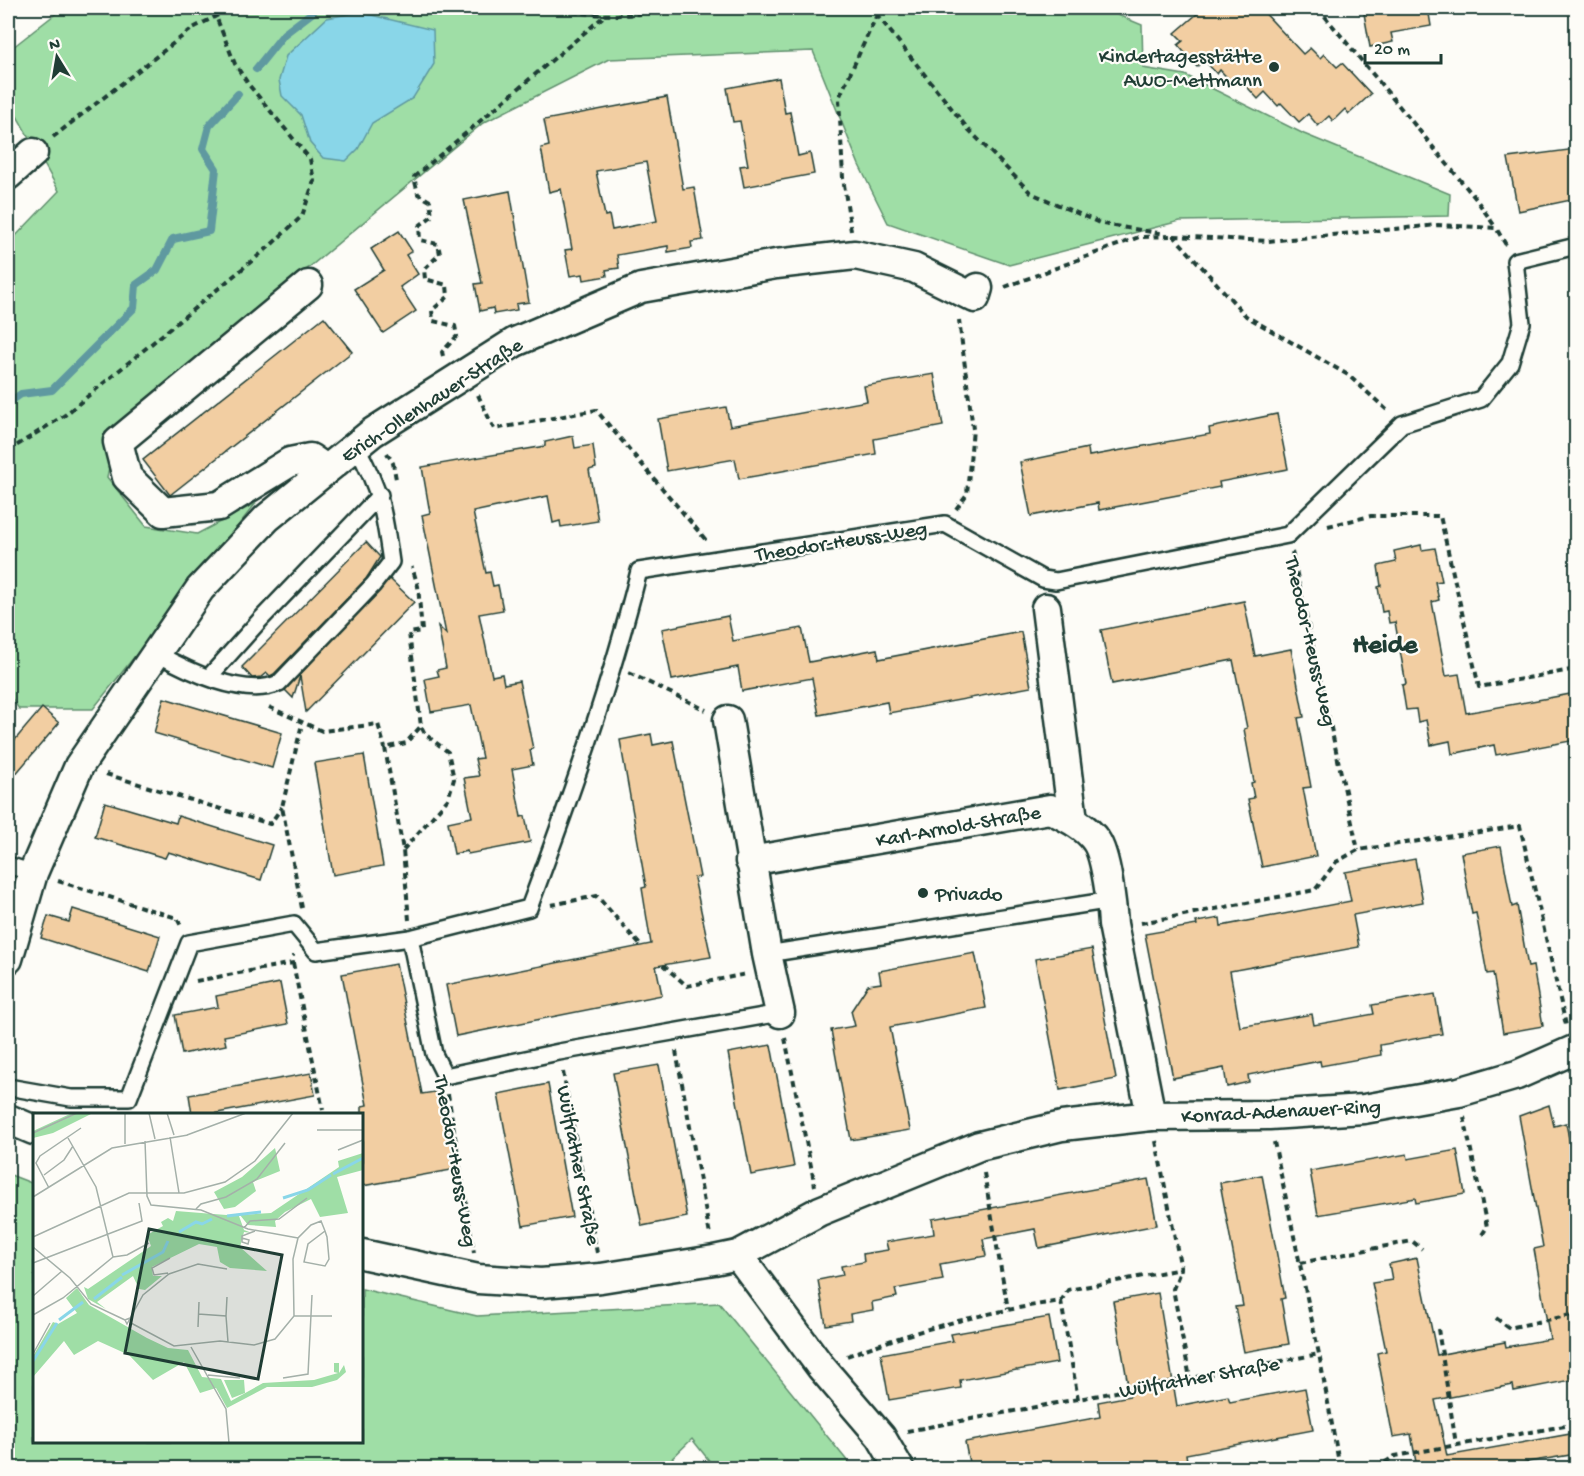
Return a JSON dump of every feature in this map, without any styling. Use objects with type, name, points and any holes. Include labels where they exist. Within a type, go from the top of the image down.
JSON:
[{"type":"street","points":[[8,174],[33,153]]},
{"type":"street","name":"Erich-Ollenhauer-Straße","points":[[8,959],[20,869],[79,766],[200,589],[267,519],[356,446],[467,371],[515,342],[641,288],[776,264],[855,255],[914,268],[976,293]]},
{"type":"street","name":"Erich-Ollenhauer-Straße","points":[[308,285],[118,442],[127,477],[163,512],[219,506],[290,462],[310,458],[326,469]]},
{"type":"street","points":[[1046,608],[1073,820]]},
{"type":"street","points":[[728,720],[750,861],[768,962],[780,1013]]},
{"type":"street","name":"Karl-Arnold-Straße","points":[[750,861],[1050,808],[1073,820],[1097,842],[1151,1116]]},
{"type":"street","name":"Konrad-Adenauer-Ring","points":[[726,1257],[820,1211],[979,1146],[1062,1126],[1151,1116],[1269,1115],[1364,1108],[1459,1092],[1517,1075],[1575,1050]]},
{"type":"street","points":[[8,1119],[33,1130]]},
{"type":"street","points":[[363,1254],[478,1279],[541,1283],[601,1278],[726,1257],[881,1437],[899,1468]]},
{"type":"lane","points":[[1288,535],[1402,424],[1481,399],[1510,363],[1522,323],[1515,261],[1576,246]]},
{"type":"lane","points":[[156,653],[188,670],[245,687],[267,689],[279,683],[373,585],[391,562],[380,495],[374,478],[356,446]]},
{"type":"lane","points":[[209,677],[261,619],[380,495]]},
{"type":"lane","name":"Theodor-Heuss-Weg","points":[[529,909],[576,784],[615,666],[639,571],[945,524],[1042,579],[1056,581],[1288,535]]},
{"type":"lane","points":[[1042,579],[1046,608]]},
{"type":"lane","points":[[8,1087],[71,1098],[129,1098],[189,943],[294,924],[316,951],[410,938],[529,909]]},
{"type":"lane","points":[[768,962],[1112,912]]},
{"type":"lane","name":"Theodor-Heuss-Weg","points":[[410,938],[434,1054],[445,1076]]},
{"type":"lane","points":[[445,1076],[559,1052],[674,1034],[780,1013]]},
{"type":"path","points":[[33,153],[174,42],[215,14],[232,8]]},
{"type":"path","points":[[531,8],[603,17],[646,14],[666,8]]},
{"type":"path","points":[[868,8],[879,16],[968,129],[1031,193],[1102,224],[1174,236],[1246,315],[1348,375],[1402,424]]},
{"type":"path","points":[[855,255],[843,178],[839,98],[879,16],[880,8]]},
{"type":"path","points":[[1317,8],[1476,199],[1515,261]]},
{"type":"path","points":[[8,451],[65,415],[270,246],[302,216],[314,181],[310,159],[291,132],[249,85],[235,64],[215,14]]},
{"type":"path","points":[[603,17],[414,177],[418,195],[430,201],[432,216],[419,226],[420,240],[438,244],[440,254],[424,269],[425,279],[447,285],[448,297],[432,310],[433,321],[456,326],[457,336],[442,352],[444,358],[467,371],[494,429],[596,410],[705,539],[694,542]]},
{"type":"path","points":[[945,524],[967,494],[973,429],[958,313],[976,293],[1139,237],[1174,236],[1268,241],[1438,225],[1496,228]]},
{"type":"path","points":[[1288,535],[1371,516],[1440,516],[1479,687],[1576,669]]},
{"type":"path","name":"Theodor-Heuss-Weg","points":[[1288,535],[1358,850]]},
{"type":"path","points":[[403,850],[448,799],[454,779],[448,752],[425,734],[421,726],[409,633],[422,631],[418,586],[412,569]]},
{"type":"path","points":[[615,666],[728,720]]},
{"type":"path","points":[[79,766],[270,824],[282,807],[302,724]]},
{"type":"path","points":[[410,938],[403,850],[385,748],[406,743],[421,726]]},
{"type":"path","points":[[282,807],[302,907],[294,924],[293,963],[323,1110]]},
{"type":"path","points":[[1112,912],[1148,923],[1315,890],[1336,862],[1358,850],[1520,826],[1575,1050]]},
{"type":"path","points":[[20,869],[177,918],[189,943]]},
{"type":"path","points":[[529,909],[597,896],[641,946]]},
{"type":"path","points":[[663,965],[687,986],[768,962]]},
{"type":"path","points":[[171,986],[293,963]]},
{"type":"path","points":[[780,1013],[820,1211]]},
{"type":"path","points":[[674,1034],[726,1257]]},
{"type":"path","name":"Wülfrather Straße","points":[[559,1052],[601,1278]]},
{"type":"path","name":"Theodor-Heuss-Weg","points":[[445,1076],[478,1279]]},
{"type":"path","points":[[1459,1092],[1487,1227],[1479,1238]]},
{"type":"path","points":[[1269,1115],[1319,1354],[1340,1468]]},
{"type":"path","points":[[1151,1116],[1180,1269],[1173,1289],[1190,1378]]},
{"type":"path","points":[[979,1146],[1008,1309]]},
{"type":"path","points":[[1300,1263],[1412,1241],[1422,1249]]},
{"type":"path","points":[[1078,1399],[1061,1301],[1068,1290],[1180,1269]]},
{"type":"path","points":[[821,1366],[906,1334],[1008,1309],[1061,1301]]},
{"type":"path","points":[[1496,1318],[1509,1328],[1576,1314]]},
{"type":"path","points":[[1438,1329],[1456,1444]]},
{"type":"path","name":"Wülfrather Straße","points":[[881,1437],[1319,1354]]},
{"type":"path","points":[[1376,1468],[1395,1456],[1576,1424]]},
{"type":"green space","points":[[63,8],[1101,8],[1142,25],[1143,68],[1185,75],[1304,134],[1450,194],[1449,216],[1180,221],[1009,265],[888,223],[859,165],[813,51],[609,59],[483,123],[118,426],[107,477],[146,526],[197,534],[256,503],[93,709],[19,709],[8,693],[8,244],[59,191],[8,100],[8,51]]},
{"type":"green space","points":[[8,1174],[33,1184],[33,1443],[363,1443],[363,1289],[477,1316],[719,1303],[853,1468],[715,1468],[692,1439],[662,1468],[8,1468]]},
{"type":"water","points":[[359,12],[433,30],[434,64],[413,98],[372,123],[358,149],[346,161],[323,158],[310,143],[301,115],[282,96],[279,80],[286,56],[327,18]]},
{"type":"building","name":"Kindertagesstätte AWO-Mettmann","points":[[1204,8],[1260,8],[1303,54],[1310,48],[1320,58],[1324,54],[1337,67],[1342,63],[1371,94],[1349,114],[1345,109],[1333,121],[1329,116],[1318,126],[1308,114],[1299,122],[1281,103],[1278,106],[1265,92],[1258,99],[1239,78],[1233,84],[1220,70],[1217,74],[1204,60],[1197,67],[1178,45],[1183,41],[1175,33]]},
{"type":"building","points":[[1363,8],[1428,8],[1431,26],[1391,33],[1393,42],[1370,47]]},
{"type":"building","points":[[779,78],[785,113],[790,112],[798,156],[810,153],[814,174],[744,187],[740,166],[748,165],[740,121],[733,122],[727,88]]},
{"type":"building","points":[[667,97],[683,189],[694,187],[703,240],[691,242],[692,248],[668,252],[668,246],[617,255],[619,268],[606,270],[607,276],[584,280],[583,274],[570,276],[565,250],[572,249],[561,189],[549,192],[541,148],[549,146],[544,120]],"holes":[[[646,162],[657,221],[612,230],[609,215],[605,216],[596,171]]]},
{"type":"building","points":[[1576,149],[1576,199],[1518,211],[1508,158]]},
{"type":"building","points":[[510,191],[529,302],[516,304],[517,310],[494,314],[493,308],[480,311],[475,284],[482,283],[464,200]]},
{"type":"building","points":[[399,231],[412,251],[406,255],[418,274],[400,287],[416,311],[383,333],[354,289],[384,270],[371,249]]},
{"type":"building","points":[[324,317],[352,352],[170,495],[143,460]]},
{"type":"building","points":[[934,374],[943,426],[874,439],[876,454],[739,479],[735,459],[667,471],[658,419],[726,407],[730,426],[867,401],[864,386]]},
{"type":"building","points":[[1277,414],[1288,469],[1219,482],[1220,487],[1099,510],[1098,503],[1031,516],[1020,462],[1088,448],[1089,456],[1210,434],[1209,428]]},
{"type":"building","points":[[573,436],[575,448],[593,445],[596,468],[589,470],[598,521],[561,527],[560,521],[553,523],[548,496],[473,512],[486,573],[490,572],[493,586],[498,585],[503,610],[479,614],[492,676],[502,674],[504,684],[519,681],[533,749],[530,750],[533,765],[512,769],[521,817],[525,816],[530,842],[468,854],[467,851],[454,854],[448,822],[472,817],[464,778],[479,776],[475,759],[482,758],[471,705],[431,712],[425,679],[439,676],[437,670],[446,668],[438,626],[446,634],[422,515],[430,513],[422,467],[545,446],[545,442]]},
{"type":"building","points":[[366,542],[380,557],[366,579],[274,674],[270,676],[267,673],[262,677],[252,678],[242,667]]},
{"type":"building","points":[[1421,545],[1422,550],[1435,548],[1442,581],[1435,582],[1439,600],[1432,602],[1446,676],[1459,674],[1466,713],[1576,693],[1576,740],[1496,755],[1494,745],[1452,754],[1450,741],[1431,745],[1426,720],[1418,722],[1416,709],[1406,710],[1402,685],[1406,684],[1395,622],[1389,623],[1387,611],[1382,612],[1378,587],[1381,586],[1378,566],[1396,562],[1394,551]]},
{"type":"building","points":[[390,579],[414,602],[306,712],[300,676],[293,698],[285,690]]},
{"type":"building","points":[[1244,601],[1255,656],[1291,649],[1304,717],[1298,718],[1311,787],[1303,788],[1316,856],[1262,867],[1248,799],[1254,798],[1251,783],[1254,782],[1244,729],[1247,728],[1233,660],[1112,684],[1101,630]]},
{"type":"building","points":[[728,616],[733,641],[802,628],[809,662],[877,649],[879,659],[1021,632],[1031,687],[889,713],[887,702],[819,715],[812,678],[742,691],[738,667],[672,680],[662,629]]},
{"type":"building","points":[[164,698],[282,733],[272,768],[154,733]]},
{"type":"building","points":[[42,708],[59,723],[8,783],[8,748]]},
{"type":"building","points":[[651,734],[653,745],[673,741],[700,877],[694,878],[711,957],[656,966],[662,995],[456,1036],[446,985],[651,944],[642,888],[646,887],[620,740]]},
{"type":"building","points":[[364,755],[383,866],[333,875],[314,763]]},
{"type":"building","points":[[105,802],[176,823],[178,816],[272,845],[261,880],[168,852],[165,858],[95,837]]},
{"type":"building","points":[[1501,846],[1512,907],[1517,905],[1528,967],[1533,966],[1543,1026],[1503,1033],[1493,973],[1487,974],[1476,913],[1472,914],[1461,853]]},
{"type":"building","points":[[1415,859],[1423,902],[1353,915],[1359,947],[1230,971],[1240,1027],[1312,1014],[1314,1025],[1374,1014],[1372,1005],[1435,994],[1442,1034],[1380,1045],[1381,1055],[1321,1066],[1320,1061],[1248,1075],[1249,1082],[1227,1087],[1224,1068],[1173,1078],[1145,934],[1197,925],[1196,922],[1220,918],[1221,926],[1351,901],[1345,872]]},
{"type":"building","points":[[73,909],[160,936],[149,972],[41,938],[48,916],[69,922]]},
{"type":"building","points":[[1092,949],[1116,1079],[1060,1090],[1035,959]]},
{"type":"building","points":[[975,953],[986,1008],[890,1027],[910,1130],[851,1140],[831,1030],[855,1026],[851,1011],[868,985],[881,983],[879,971]]},
{"type":"building","points":[[396,964],[422,1094],[441,1091],[457,1169],[363,1186],[362,1106],[367,1105],[342,974]]},
{"type":"building","points":[[280,983],[288,1024],[224,1036],[226,1045],[182,1054],[175,1015],[218,1007],[216,996]]},
{"type":"building","points":[[771,1045],[794,1167],[751,1175],[728,1053]]},
{"type":"building","points":[[659,1065],[687,1217],[642,1226],[613,1073]]},
{"type":"building","points":[[311,1073],[315,1095],[217,1113],[192,1113],[189,1095]]},
{"type":"building","points":[[548,1084],[572,1217],[523,1226],[498,1094]]},
{"type":"building","points":[[1549,1105],[1554,1126],[1566,1123],[1576,1175],[1576,1379],[1514,1391],[1513,1385],[1435,1400],[1447,1456],[1576,1433],[1576,1454],[1492,1468],[1417,1468],[1411,1434],[1393,1437],[1377,1353],[1386,1351],[1372,1283],[1392,1280],[1389,1264],[1417,1258],[1437,1355],[1505,1342],[1506,1347],[1550,1339],[1534,1249],[1543,1247],[1519,1116]]},
{"type":"building","points":[[1457,1150],[1465,1194],[1416,1203],[1415,1198],[1318,1215],[1310,1171],[1407,1154],[1408,1159]]},
{"type":"building","points":[[1262,1175],[1285,1298],[1281,1299],[1289,1344],[1244,1352],[1235,1307],[1243,1306],[1220,1183]]},
{"type":"building","points":[[1148,1179],[1157,1225],[1039,1248],[1035,1229],[983,1239],[986,1256],[940,1264],[943,1280],[895,1289],[897,1297],[872,1302],[873,1310],[850,1314],[851,1321],[826,1325],[818,1280],[843,1275],[841,1266],[864,1262],[863,1254],[888,1250],[886,1242],[934,1234],[932,1219]]},
{"type":"building","points":[[1158,1293],[1177,1406],[1228,1396],[1230,1402],[1305,1388],[1313,1430],[1186,1454],[1188,1468],[1110,1468],[1108,1462],[1076,1468],[986,1468],[986,1465],[970,1468],[965,1442],[1100,1417],[1098,1402],[1130,1396],[1113,1301]]},
{"type":"building","points":[[1049,1317],[1057,1363],[960,1380],[961,1388],[889,1400],[881,1354],[953,1341],[951,1334]]},
{"type":"waterway","points":[[256,69],[284,34],[315,8]]},
{"type":"waterway","points":[[8,403],[21,394],[52,390],[134,308],[136,285],[157,270],[173,239],[209,231],[216,169],[203,149],[209,126],[238,94]]},
{"type":"place","name":"Kindertagesstätte AWO-Mettmann","points":[[1274,67]]},
{"type":"place","name":"Privado","points":[[923,893]]},
{"type":"district","name":"Heide","points":[[1385,643]]}]
